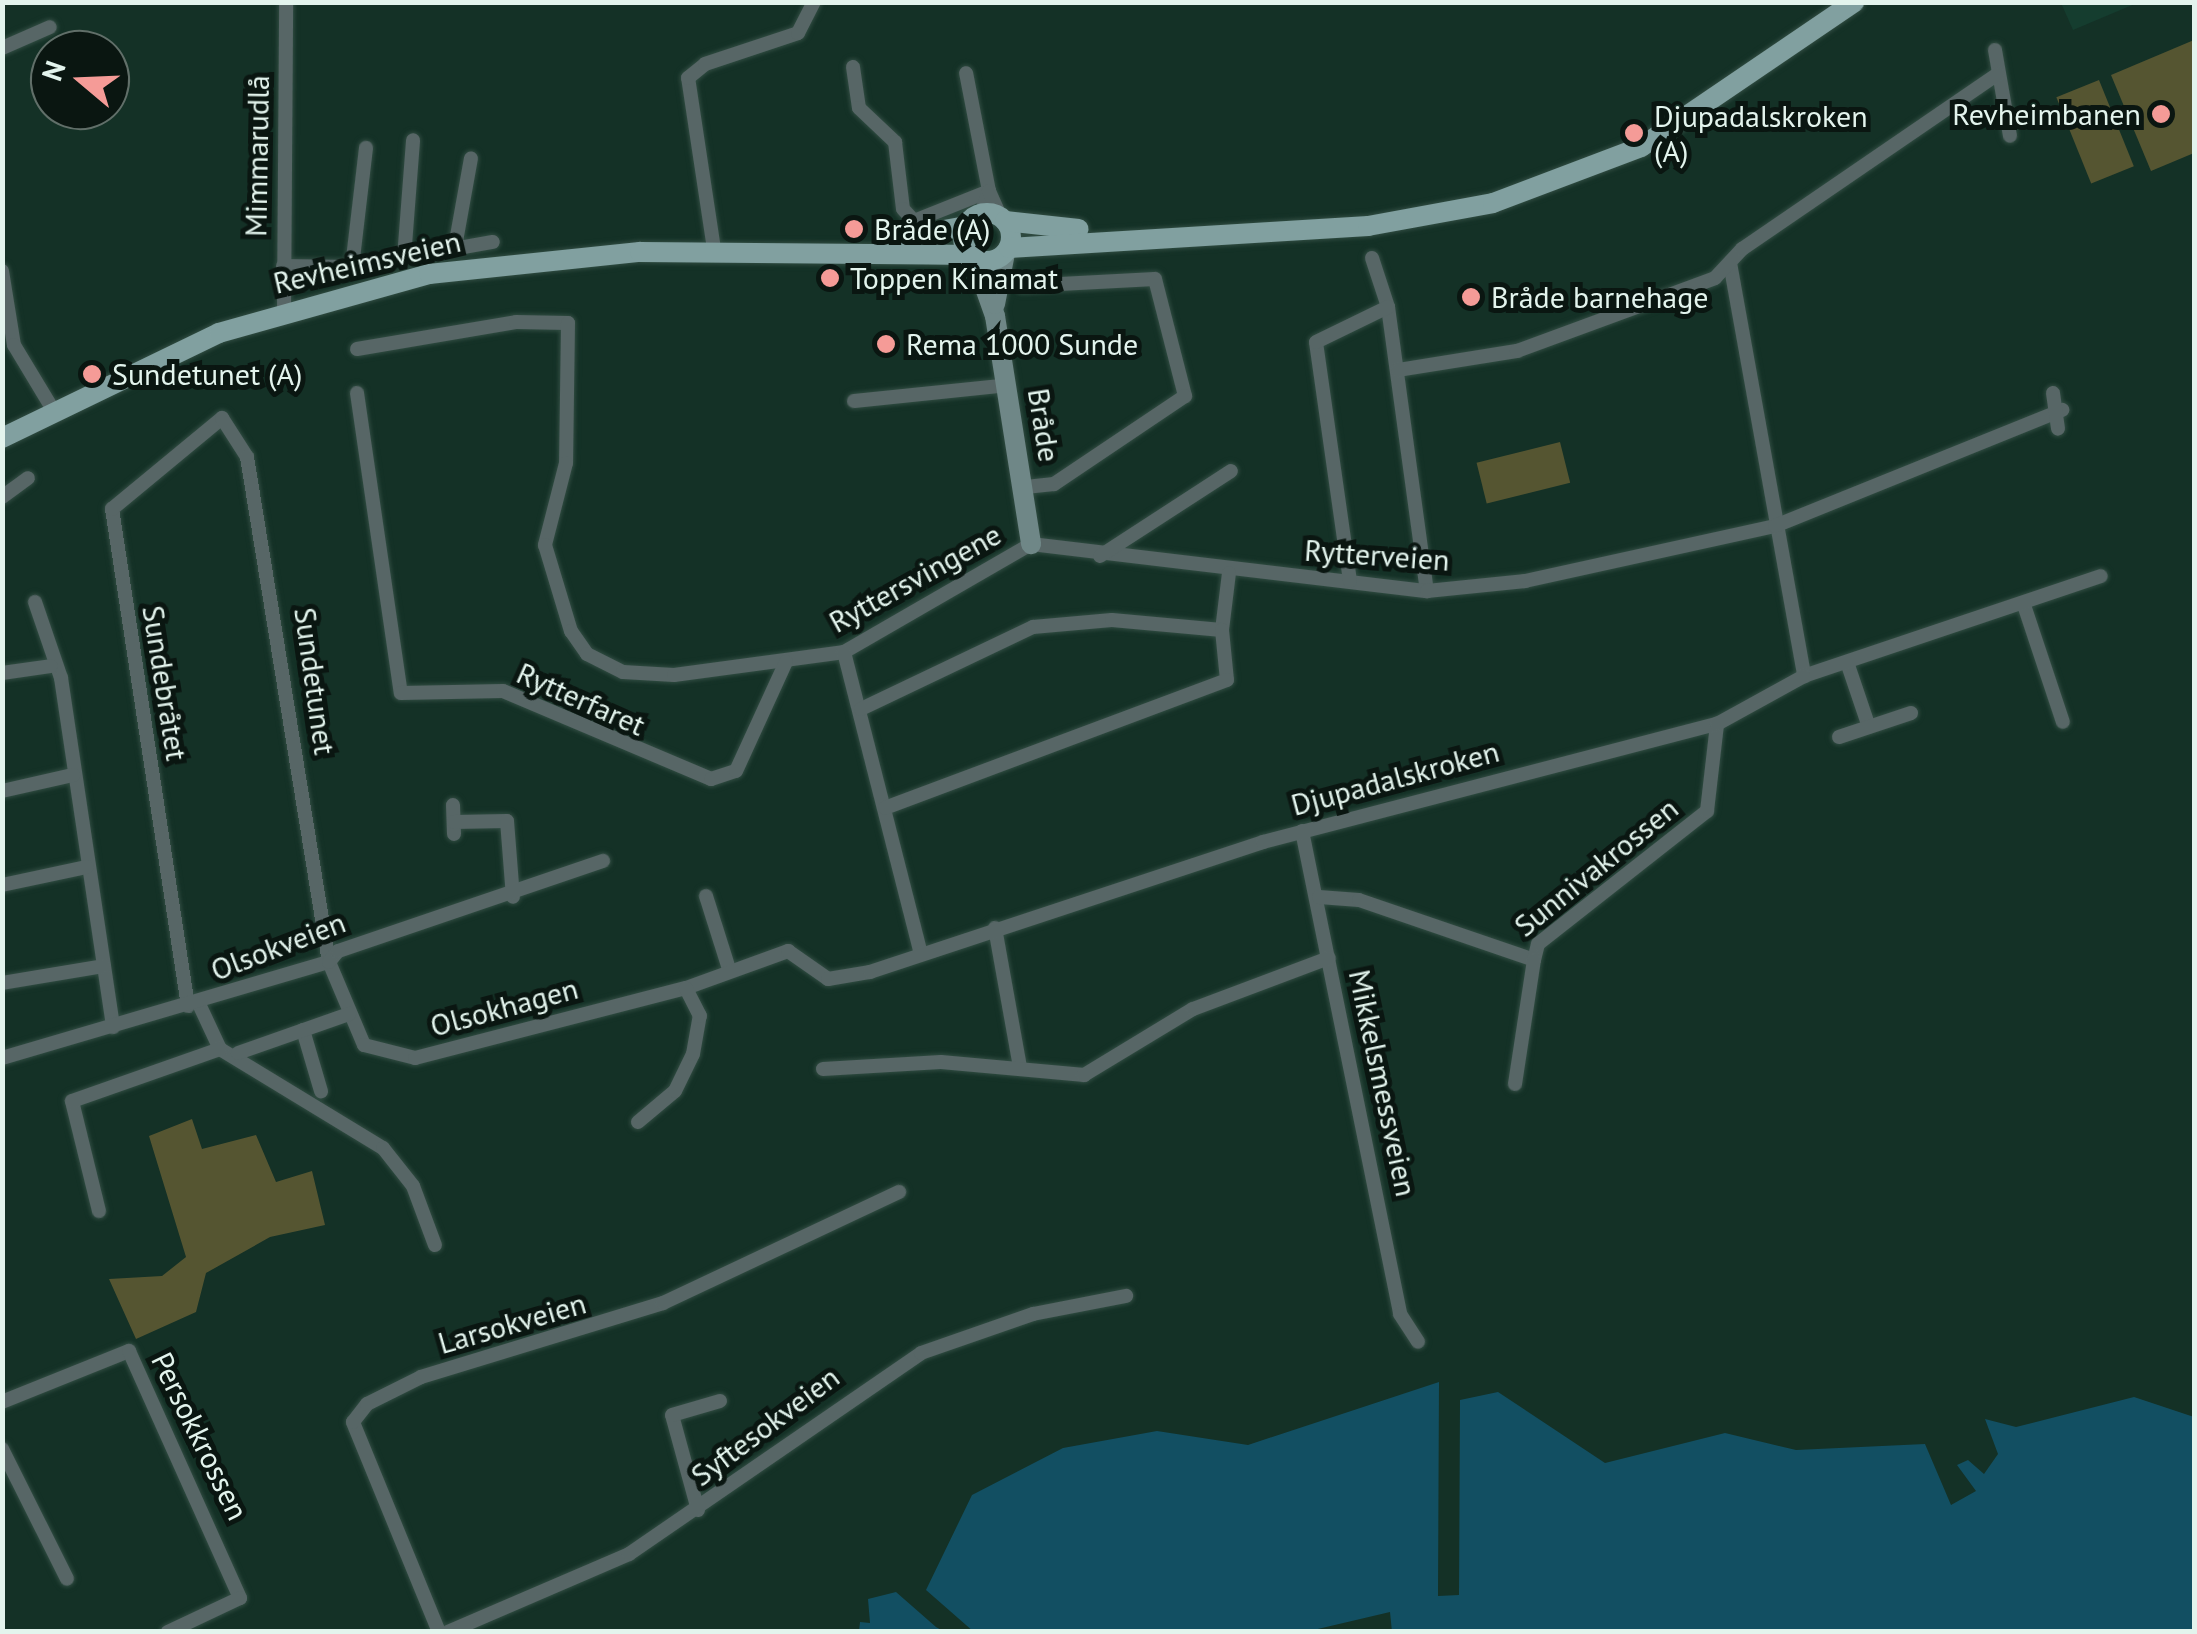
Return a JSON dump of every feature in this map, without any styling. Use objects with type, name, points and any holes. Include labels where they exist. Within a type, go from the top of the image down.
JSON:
[{"type":"main road","name":"Revheimsveien","points":[[721,249],[972,256],[1226,232],[1401,221],[1542,188],[1698,114],[1854,2]]},
{"type":"main road","name":"Revheimsveien","points":[[2,438],[52,408],[284,311],[481,266],[721,249],[988,220],[1226,232]]},
{"type":"main road","points":[[988,220],[1007,250]]},
{"type":"main road","points":[[972,256],[988,220]]},
{"type":"street","name":"Mimmarudlå","points":[[284,311],[286,2]]},
{"type":"street","points":[[721,249],[688,78],[704,64],[798,33],[814,2]]},
{"type":"street","points":[[2,48],[50,27]]},
{"type":"street","points":[[1995,50],[2010,136]]},
{"type":"street","points":[[853,67],[859,108],[887,126],[914,221],[989,191]]},
{"type":"street","points":[[966,73],[989,191],[988,220]]},
{"type":"street","points":[[1398,370],[1517,351],[1623,319],[1730,263],[1998,74]]},
{"type":"street","points":[[404,258],[413,140]]},
{"type":"street","points":[[352,267],[366,148]]},
{"type":"street","points":[[454,247],[471,158]]},
{"type":"street","name":"Revheimsveien","points":[[283,266],[352,267],[492,242]]},
{"type":"street","name":"Bråde","points":[[995,316],[1007,250]]},
{"type":"street","name":"Bråde","points":[[972,256],[995,316],[1031,544]]},
{"type":"street","points":[[1372,258],[1388,307],[1426,591]]},
{"type":"street","points":[[1730,263],[1804,676]]},
{"type":"street","points":[[2,271],[14,346],[52,408]]},
{"type":"street","points":[[1022,286],[1155,279],[1185,396],[1054,484],[1023,487]]},
{"type":"street","points":[[1350,581],[1316,342],[1388,307]]},
{"type":"street","name":"Ryttersvingene","points":[[357,349],[378,338],[516,322],[568,323],[566,463],[546,545],[571,631],[588,654],[623,672],[786,662],[844,652],[1031,544]]},
{"type":"street","points":[[854,401],[1008,385]]},
{"type":"street","name":"Rytterfaret","points":[[357,392],[400,693],[503,690],[711,779],[736,771],[786,662]]},
{"type":"street","points":[[2053,392],[2059,412],[2058,430]]},
{"type":"street","name":"Rytterveien","points":[[1031,544],[1229,573],[1350,581],[1426,591],[1526,582],[1775,526],[2059,412]]},
{"type":"street","name":"Sundetunet","points":[[222,418],[247,458],[329,962]]},
{"type":"street","name":"Sundebråtet","points":[[194,1005],[112,508],[222,418]]},
{"type":"street","points":[[1100,556],[1231,471]]},
{"type":"street","points":[[2,497],[28,478]]},
{"type":"street","points":[[885,808],[1227,680],[1222,630],[1229,573]]},
{"type":"street","name":"Djupadalskroken","points":[[770,956],[788,951],[828,979],[1302,832],[1717,724],[1804,676],[1850,668],[2101,576]]},
{"type":"street","points":[[35,602],[51,666],[61,678],[113,1027]]},
{"type":"street","points":[[2024,605],[2063,722]]},
{"type":"street","points":[[861,709],[954,657],[1034,627],[1112,620],[1222,630]]},
{"type":"street","points":[[844,652],[920,950]]},
{"type":"street","points":[[2,674],[51,666]]},
{"type":"street","points":[[1850,668],[1869,727]]},
{"type":"street","points":[[1839,738],[1912,713]]},
{"type":"street","name":"Sunnivakrossen","points":[[1319,897],[1358,900],[1534,960],[1538,944],[1708,811],[1717,724]]},
{"type":"street","points":[[2,791],[74,775]]},
{"type":"street","points":[[453,804],[454,828],[507,821],[513,897]]},
{"type":"street","name":"Mikkelsmessveien","points":[[1302,832],[1319,897],[1400,1314],[1418,1342]]},
{"type":"street","name":"Olsokveien","points":[[2,1058],[194,1005],[329,962],[338,951],[513,897],[603,861]]},
{"type":"street","points":[[2,885],[87,867]]},
{"type":"street","points":[[706,896],[729,969]]},
{"type":"street","points":[[996,928],[1020,1066]]},
{"type":"street","name":"Olsokhagen","points":[[329,962],[364,1045],[415,1058],[686,988],[770,956]]},
{"type":"street","points":[[823,1069],[1020,1066],[1098,1072],[1192,1010],[1329,958]]},
{"type":"street","points":[[1514,1084],[1534,960]]},
{"type":"street","points":[[2,983],[104,966]]},
{"type":"street","points":[[638,1122],[667,1101],[693,1054],[700,1016],[686,988]]},
{"type":"street","points":[[194,1005],[220,1049]]},
{"type":"street","points":[[238,1053],[349,1014]]},
{"type":"street","points":[[303,1030],[321,1091]]},
{"type":"street","points":[[99,1211],[73,1099],[220,1049],[238,1053],[278,1089],[384,1148],[413,1186],[435,1245]]},
{"type":"street","name":"Larsokveien","points":[[439,1632],[353,1422],[368,1404],[421,1378],[663,1303],[900,1192]]},
{"type":"street","name":"Syftesokveien","points":[[448,1632],[629,1554],[698,1510],[909,1359],[1033,1314],[1126,1296]]},
{"type":"street","name":"Persokkrossen","points":[[2,1402],[129,1351],[240,1598],[168,1632]]},
{"type":"street","points":[[698,1510],[672,1415],[720,1401]]},
{"type":"street","points":[[2,1448],[67,1578]]},
{"type":"shaded area","points":[[2061,3],[2137,3],[2073,30]]},
{"type":"shaded area","name":"Revheimbanen","points":[[2194,40],[2194,153],[2151,171],[2111,75]]},
{"type":"shaded area","points":[[2099,80],[2134,166],[2091,183],[2056,97]]},
{"type":"shaded area","points":[[1560,442],[1570,483],[1487,504],[1477,463]]},
{"type":"shaded area","points":[[192,1119],[202,1149],[256,1135],[276,1182],[312,1171],[325,1225],[270,1237],[206,1273],[196,1312],[136,1339],[109,1279],[162,1276],[186,1257],[149,1136]]},
{"type":"water","points":[[1439,1382],[1438,1596],[1459,1595],[1460,1400],[1498,1392],[1605,1463],[1725,1433],[1796,1450],[1925,1444],[1951,1505],[1976,1491],[1957,1465],[1968,1460],[1984,1474],[1998,1454],[1985,1419],[2016,1427],[2134,1397],[2194,1417],[2194,1631],[1392,1632],[1390,1612],[1305,1632],[974,1632],[926,1590],[972,1495],[1063,1448],[1157,1431],[1248,1445]]},
{"type":"water","points":[[896,1592],[943,1631],[859,1631],[860,1622],[870,1623],[868,1599]]},
{"type":"place","name":"Revheimbanen","points":[[2161,114]]},
{"type":"place","name":"Djupadalskroken (A)","points":[[1634,133]]},
{"type":"place","name":"Bråde (A)","points":[[854,229]]},
{"type":"place","name":"Toppen Kinamat","points":[[830,278]]},
{"type":"place","name":"Bråde barnehage","points":[[1471,297]]},
{"type":"place","name":"Rema 1000 Sunde","points":[[886,344]]},
{"type":"place","name":"Sundetunet (A)","points":[[92,374]]}]
